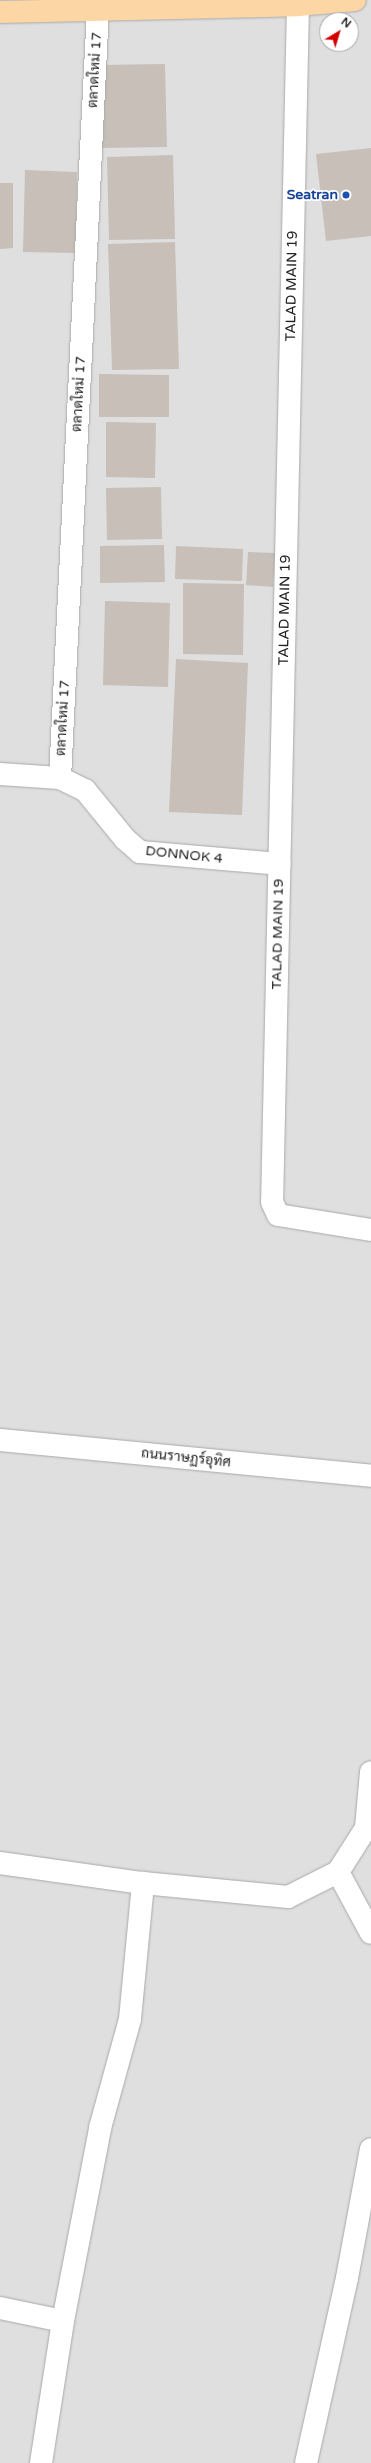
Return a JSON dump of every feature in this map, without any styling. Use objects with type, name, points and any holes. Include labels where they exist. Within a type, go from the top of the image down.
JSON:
[{"type":"main road","points":[[0,12],[298,4],[355,0]]},
{"type":"street","name":"TALAD MAIN 19","points":[[298,4],[272,1202],[278,1215],[371,1230]]},
{"type":"street","name":"ตลาดใหม่ 17","points":[[60,778],[98,10]]},
{"type":"street","name":"DONNOK 4","points":[[0,774],[60,778],[86,790],[125,839],[140,852],[280,864]]},
{"type":"street","name":"ถนนราษฏร์อุทิศ","points":[[0,1440],[371,1476]]},
{"type":"street","points":[[0,1863],[143,1882],[288,1897],[338,1872],[366,1828],[371,1772]]},
{"type":"street","points":[[338,1872],[371,1933]]},
{"type":"street","points":[[42,2463],[63,2321],[100,2128],[130,2018],[143,1882]]},
{"type":"street","points":[[306,2463],[347,2278],[371,2149]]},
{"type":"street","points":[[0,2308],[63,2321]]},
{"type":"shaded area","points":[[0,0],[371,0],[371,2463],[0,2463]]},
{"type":"building","points":[[165,64],[167,147],[101,148],[99,65]]},
{"type":"building","name":"Seatran","points":[[371,148],[371,236],[326,241],[316,154]]},
{"type":"building","points":[[173,155],[175,239],[109,240],[107,157]]},
{"type":"building","points":[[25,170],[77,172],[76,253],[23,252]]},
{"type":"building","points":[[0,183],[13,183],[13,248],[0,249]]},
{"type":"building","points":[[175,242],[179,369],[112,370],[108,244]]},
{"type":"building","points":[[99,374],[169,375],[169,417],[99,417]]},
{"type":"building","points":[[106,422],[156,423],[155,478],[106,477]]},
{"type":"building","points":[[161,487],[162,539],[107,540],[106,488]]},
{"type":"building","points":[[164,545],[165,582],[100,583],[100,546]]},
{"type":"building","points":[[176,546],[243,549],[242,581],[175,579]]},
{"type":"building","points":[[248,552],[275,553],[273,587],[246,585]]},
{"type":"building","points":[[183,583],[244,584],[243,655],[183,654]]},
{"type":"building","points":[[105,601],[170,603],[168,687],[103,685]]},
{"type":"building","points":[[176,659],[248,663],[242,815],[169,812]]},
{"type":"place","name":"Seatran","points":[[346,195]]}]
